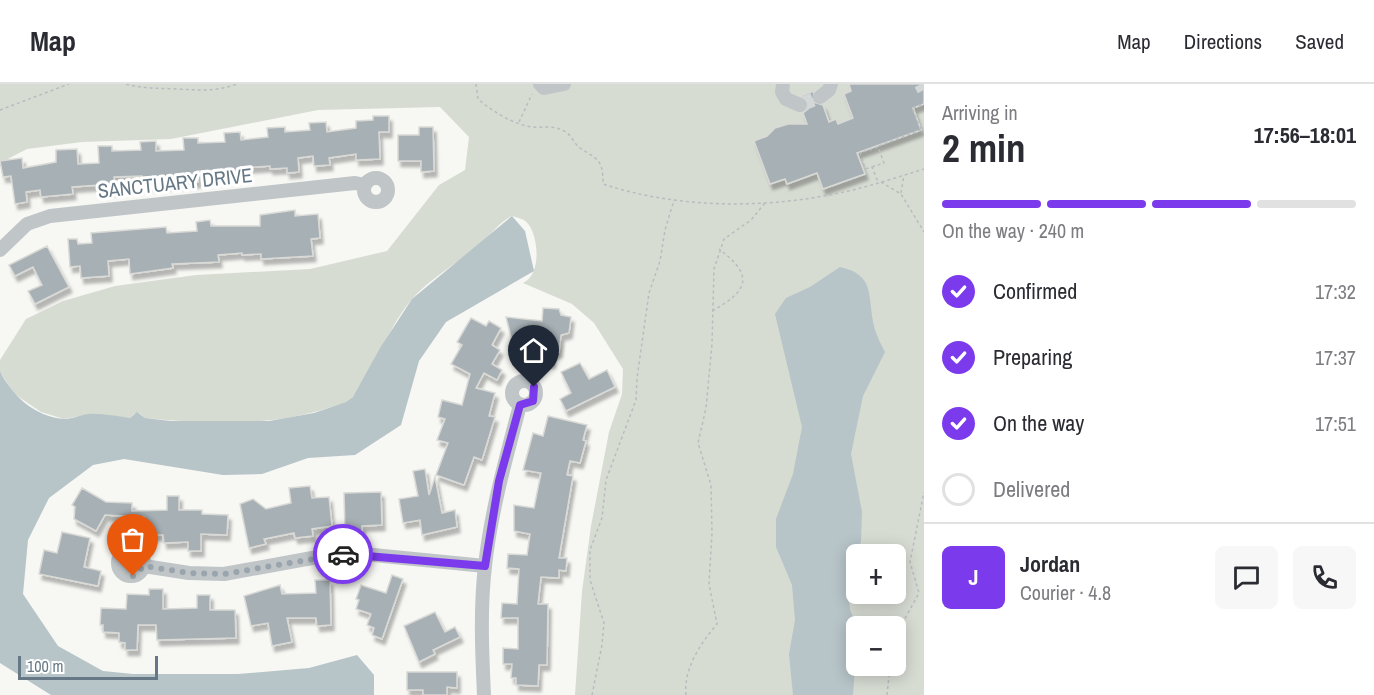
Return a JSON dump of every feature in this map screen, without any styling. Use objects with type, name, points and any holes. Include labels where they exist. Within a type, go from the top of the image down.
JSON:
[{"type":"street","points":[[540,84],[544,88],[564,84]]},
{"type":"street","points":[[783,84],[786,99],[800,105]]},
{"type":"street","points":[[820,97],[829,90],[831,84]]},
{"type":"street","name":"SANCTUARY DRIVE","points":[[0,250],[27,224],[50,216],[355,183],[365,185]]},
{"type":"street","points":[[484,695],[481,632],[485,566],[499,481],[520,405]]},
{"type":"street","points":[[144,566],[189,573],[224,574],[334,554],[363,554],[430,563],[485,566]]},
{"type":"path","points":[[0,110],[69,84]]},
{"type":"path","points":[[126,84],[150,89],[195,92],[217,90],[237,84]]},
{"type":"path","points":[[476,84],[478,99],[492,111],[519,123],[566,131],[580,148],[590,152],[600,161],[603,184],[635,194],[674,200],[765,203],[845,192],[924,169]]},
{"type":"path","points":[[519,123],[530,97],[540,84]]},
{"type":"path","points":[[878,147],[884,163],[865,169],[860,153],[923,130],[912,108],[921,105],[924,107]]},
{"type":"path","points":[[872,167],[879,182],[901,194],[924,232]]},
{"type":"path","points":[[901,194],[904,175]]},
{"type":"path","points":[[592,695],[604,623],[590,580],[590,550],[602,518],[606,480],[636,400],[649,293],[660,261],[665,230],[674,200]]},
{"type":"path","points":[[686,695],[685,683],[700,645],[717,624],[709,585],[712,533],[711,485],[698,442],[706,408],[712,344],[714,269],[719,248],[730,232],[751,220],[765,203]]},
{"type":"path","points":[[712,311],[740,292],[744,278],[739,265],[719,248]]},
{"type":"path","points":[[906,617],[920,593],[910,561],[924,492]]},
{"type":"path","points":[[887,695],[889,676]]},
{"type":"shaded area","points":[[0,84],[924,84],[924,695],[575,695],[582,591],[591,526],[609,432],[622,394],[623,369],[594,323],[572,304],[523,283],[533,273],[536,248],[529,225],[519,218],[512,216],[503,222],[478,246],[430,282],[413,298],[398,318],[359,389],[352,398],[342,404],[286,418],[263,421],[192,422],[145,418],[139,413],[130,418],[91,414],[64,419],[41,412],[13,393],[0,371],[0,360],[26,319],[63,301],[115,286],[196,275],[310,269],[387,251],[439,185],[465,170],[469,137],[440,107],[318,110],[171,139],[82,142],[27,149],[0,163]]},
{"type":"shaded area","points":[[512,216],[525,231],[534,271],[446,322],[419,361],[401,425],[355,455],[308,458],[262,474],[223,475],[124,459],[93,465],[49,498],[28,540],[23,594],[58,646],[103,671],[133,674],[238,674],[309,668],[357,655],[374,675],[374,695],[51,695],[0,663],[0,371],[11,389],[34,410],[65,419],[93,414],[130,418],[137,412],[145,418],[171,421],[269,421],[314,413],[346,402],[353,397],[380,348],[412,299]]},
{"type":"shaded area","points":[[840,267],[860,275],[868,288],[875,329],[885,352],[863,396],[851,454],[862,512],[860,544],[846,544],[846,604],[849,604],[853,616],[846,616],[846,676],[854,676],[853,695],[793,695],[789,654],[795,620],[792,585],[776,547],[776,519],[793,474],[802,427],[775,314],[786,298],[810,287]]},
{"type":"building","points":[[849,84],[924,84],[924,104],[913,108],[921,130],[857,153],[865,174],[823,189],[817,173],[787,184],[785,179],[770,184],[754,141],[767,136],[775,128],[788,124],[807,124],[803,113],[808,109],[809,103],[801,96],[814,91],[813,102],[823,105],[829,122],[836,119],[838,124],[853,118],[844,94],[851,91]]},
{"type":"building","points":[[373,116],[389,116],[389,132],[379,132],[380,159],[356,160],[356,154],[329,158],[330,165],[314,166],[313,156],[298,158],[299,172],[287,173],[287,168],[270,169],[270,166],[240,168],[241,175],[228,176],[228,170],[197,171],[198,182],[143,186],[142,176],[114,177],[115,190],[100,191],[99,185],[72,187],[73,194],[41,197],[40,190],[26,192],[27,202],[15,204],[11,176],[3,177],[0,161],[22,158],[23,168],[56,162],[56,150],[77,149],[78,164],[99,163],[98,146],[112,146],[112,151],[141,150],[140,142],[156,141],[156,151],[184,150],[183,138],[198,138],[198,143],[225,142],[224,133],[240,132],[241,140],[268,137],[267,128],[285,127],[285,132],[310,130],[309,123],[326,122],[327,132],[356,128],[356,121],[373,120]]},
{"type":"building","points":[[419,127],[433,127],[434,171],[421,172],[421,161],[398,161],[398,135],[419,135]]},
{"type":"building","points":[[295,210],[295,216],[318,214],[320,238],[311,239],[313,256],[261,259],[261,254],[218,255],[219,262],[172,264],[173,268],[130,274],[129,259],[108,261],[109,276],[81,278],[80,266],[70,267],[68,239],[77,239],[78,244],[92,243],[91,233],[166,227],[167,233],[197,231],[196,222],[210,220],[211,226],[260,226],[260,215]]},
{"type":"building","points":[[47,246],[69,287],[35,304],[28,291],[42,285],[33,267],[15,276],[9,265]]},
{"type":"building","points":[[543,308],[559,309],[561,315],[571,317],[569,333],[561,335],[559,352],[553,354],[552,363],[542,362],[537,355],[527,354],[525,346],[513,345],[506,317],[542,321]]},
{"type":"building","points":[[471,318],[486,326],[489,321],[501,328],[492,345],[500,350],[492,364],[502,370],[497,380],[484,373],[476,388],[495,393],[489,416],[495,417],[482,460],[474,457],[464,485],[436,475],[448,443],[437,440],[445,419],[438,417],[442,400],[462,405],[470,374],[451,364],[462,345],[457,342]]},
{"type":"building","points":[[580,363],[589,379],[607,370],[615,387],[566,411],[560,399],[571,393],[561,372]]},
{"type":"building","points":[[548,416],[587,425],[583,440],[586,441],[580,463],[570,461],[567,475],[573,476],[559,558],[567,558],[566,571],[559,570],[559,578],[541,577],[538,604],[548,604],[547,665],[539,665],[538,686],[516,685],[516,678],[511,678],[512,664],[503,664],[503,648],[518,649],[518,618],[501,618],[502,603],[517,604],[519,569],[507,568],[508,554],[527,555],[530,534],[514,531],[514,505],[534,508],[541,473],[523,470],[533,433],[543,436]]},
{"type":"building","points":[[425,469],[429,495],[435,477],[442,513],[455,510],[457,527],[422,535],[420,520],[403,523],[399,499],[418,496],[413,471]]},
{"type":"building","points":[[310,486],[312,498],[329,497],[332,526],[312,529],[313,536],[295,538],[294,533],[264,539],[266,544],[249,548],[240,504],[253,499],[266,509],[291,503],[289,488]]},
{"type":"building","points":[[82,488],[106,502],[132,503],[132,511],[167,510],[167,496],[179,496],[179,510],[202,510],[202,514],[228,515],[227,535],[201,534],[201,551],[188,551],[188,542],[164,543],[163,535],[144,535],[144,517],[105,515],[96,531],[74,519],[75,507],[72,505]]},
{"type":"building","points":[[381,492],[382,525],[362,526],[362,532],[345,532],[344,493]]},
{"type":"building","points":[[62,532],[90,538],[84,567],[101,571],[98,586],[39,574],[44,550],[57,553]]},
{"type":"building","points":[[392,575],[403,579],[382,639],[372,635],[374,628],[367,625],[371,614],[356,609],[359,600],[356,599],[361,585],[386,593]]},
{"type":"building","points":[[315,580],[330,580],[331,625],[317,626],[316,618],[287,618],[292,642],[272,646],[268,623],[251,626],[244,596],[280,585],[282,594],[316,593]]},
{"type":"building","points":[[149,589],[163,589],[163,609],[197,608],[197,595],[210,595],[210,610],[235,610],[236,638],[157,640],[156,625],[138,625],[137,650],[125,650],[125,643],[119,642],[119,633],[103,632],[103,625],[100,625],[101,608],[126,609],[127,594],[149,595]]},
{"type":"building","points":[[435,612],[445,632],[455,627],[460,637],[433,650],[435,654],[419,662],[404,626]]},
{"type":"building","points":[[407,672],[457,672],[457,688],[447,687],[447,695],[423,695],[423,690],[407,690]]},
{"type":"tunnel","points":[[921,84],[924,90]]},
{"type":"tunnel","points":[[800,105],[820,97]]},
{"type":"way so far","points":[[133,576],[142,571],[144,566],[189,573],[224,574],[343,554]]},
{"type":"route","points":[[343,554],[485,566],[499,481],[520,405],[530,404],[533,401],[534,387]]}]
